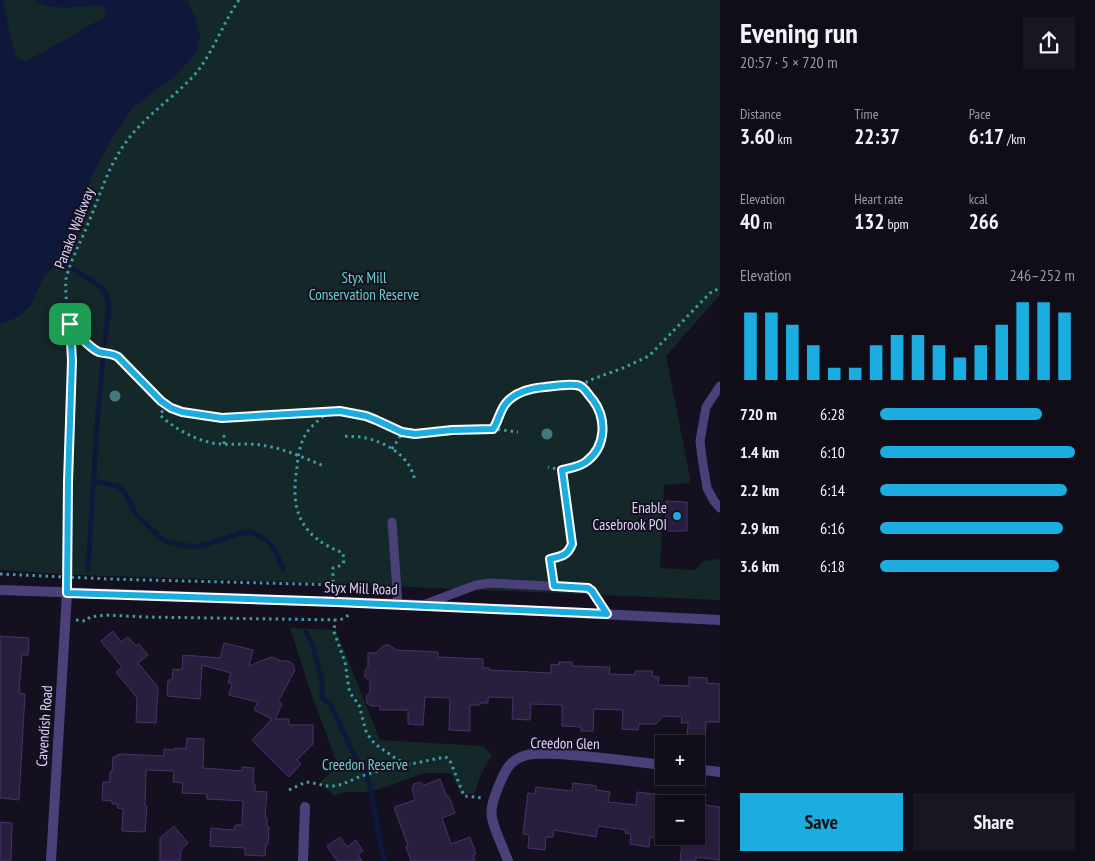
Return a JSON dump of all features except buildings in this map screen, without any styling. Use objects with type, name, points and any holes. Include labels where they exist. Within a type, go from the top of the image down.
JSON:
[{"type":"street","name":"Styx Mill Road","points":[[0,590],[398,604],[720,620]]},
{"type":"street","name":"Cavendish Road","points":[[51,861],[67,593]]},
{"type":"street","name":"Creedon Glen","points":[[508,861],[492,817],[493,799],[506,770],[520,758],[530,755],[581,755],[655,764]]},
{"type":"street","points":[[705,770],[720,772]]},
{"type":"street","points":[[304,861],[305,807]]},
{"type":"lane","points":[[720,386],[706,407],[700,441],[707,488],[720,508]]},
{"type":"lane","points":[[392,522],[398,604]]},
{"type":"lane","points":[[420,606],[483,583],[554,586],[588,588],[607,614]]},
{"type":"path","name":"Panako Walkway","points":[[67,593],[72,361],[66,294],[71,262],[110,167],[117,155],[133,133],[148,117],[198,71],[239,0]]},
{"type":"path","points":[[493,429],[498,422],[503,407],[508,401],[524,391],[538,388],[580,386],[590,380],[649,356],[710,293],[720,288]]},
{"type":"path","points":[[70,324],[76,333],[96,351],[118,357],[161,401],[182,412],[222,418],[340,411],[366,416],[402,432],[415,434],[452,430],[493,429],[518,432]]},
{"type":"path","points":[[548,467],[562,470],[574,468],[586,462],[597,451],[602,438],[603,428],[600,412],[580,386]]},
{"type":"path","points":[[166,405],[160,415],[175,427],[200,439],[214,444],[248,444],[272,447],[324,466]]},
{"type":"path","points":[[0,574],[312,584],[338,587],[333,582],[333,568],[342,565],[344,561],[343,553],[321,543],[311,535],[299,516],[295,493],[298,456],[306,434],[329,412]]},
{"type":"path","points":[[392,449],[402,432]]},
{"type":"path","points":[[224,433],[224,444]]},
{"type":"path","points":[[345,436],[370,439],[400,454],[411,467],[416,482]]},
{"type":"path","points":[[554,586],[550,559],[563,556],[569,551],[572,544],[562,470]]},
{"type":"path","points":[[312,584],[316,587]]},
{"type":"path","points":[[81,621],[86,621],[90,617],[105,615],[146,617],[335,617],[340,620],[346,616]]},
{"type":"path","points":[[335,617],[334,632],[345,662],[350,694],[359,705],[366,731],[375,744],[398,760],[412,764]]},
{"type":"path","points":[[289,790],[306,782],[335,786],[390,768],[445,757],[451,763],[464,796],[493,799]]},
{"type":"green space","name":"Styx Mill Conservation Reserve","points":[[0,0],[720,0],[720,295],[666,356],[691,483],[664,485],[660,568],[695,570],[703,561],[720,559],[720,600],[76,575],[0,570]]},
{"type":"green space","name":"Creedon Reserve","points":[[290,628],[336,630],[380,740],[483,746],[492,755],[481,774],[475,793],[461,795],[453,776],[449,773],[424,773],[380,789],[364,792],[344,792],[333,796],[320,782],[332,772],[337,763],[311,693]]},
{"type":"water","points":[[0,0],[3,0],[15,55],[25,62],[106,16],[103,5],[57,7],[40,4],[35,0],[187,0],[195,16],[200,35],[196,53],[175,76],[133,107],[112,139],[91,177],[65,251],[59,261],[43,278],[31,305],[18,317],[0,324]]},
{"type":"waterway","points":[[59,261],[66,265]]},
{"type":"waterway","points":[[73,269],[104,290],[109,307],[97,424],[88,569]]},
{"type":"waterway","points":[[94,481],[117,486],[123,490],[136,514],[163,540],[193,547],[241,533],[251,532],[266,540],[272,546],[283,569]]},
{"type":"waterway","points":[[306,632],[313,646],[322,680],[322,697],[331,705],[356,759],[363,768],[370,786],[385,861]]},
{"type":"place","name":"Enable Casebrook POI","points":[[677,516]]},
{"type":"route","points":[[70,324],[76,333],[96,351],[118,357],[161,401],[171,408],[182,412],[222,418],[340,411],[366,416],[402,432],[415,434],[452,430],[493,429],[498,422],[503,407],[508,401],[524,391],[557,386],[580,386],[587,392],[600,412],[603,428],[602,438],[597,451],[586,462],[574,468],[562,470],[572,544],[569,551],[563,556],[550,559],[554,586],[588,588],[607,614],[67,593],[72,361],[70,324]]}]
